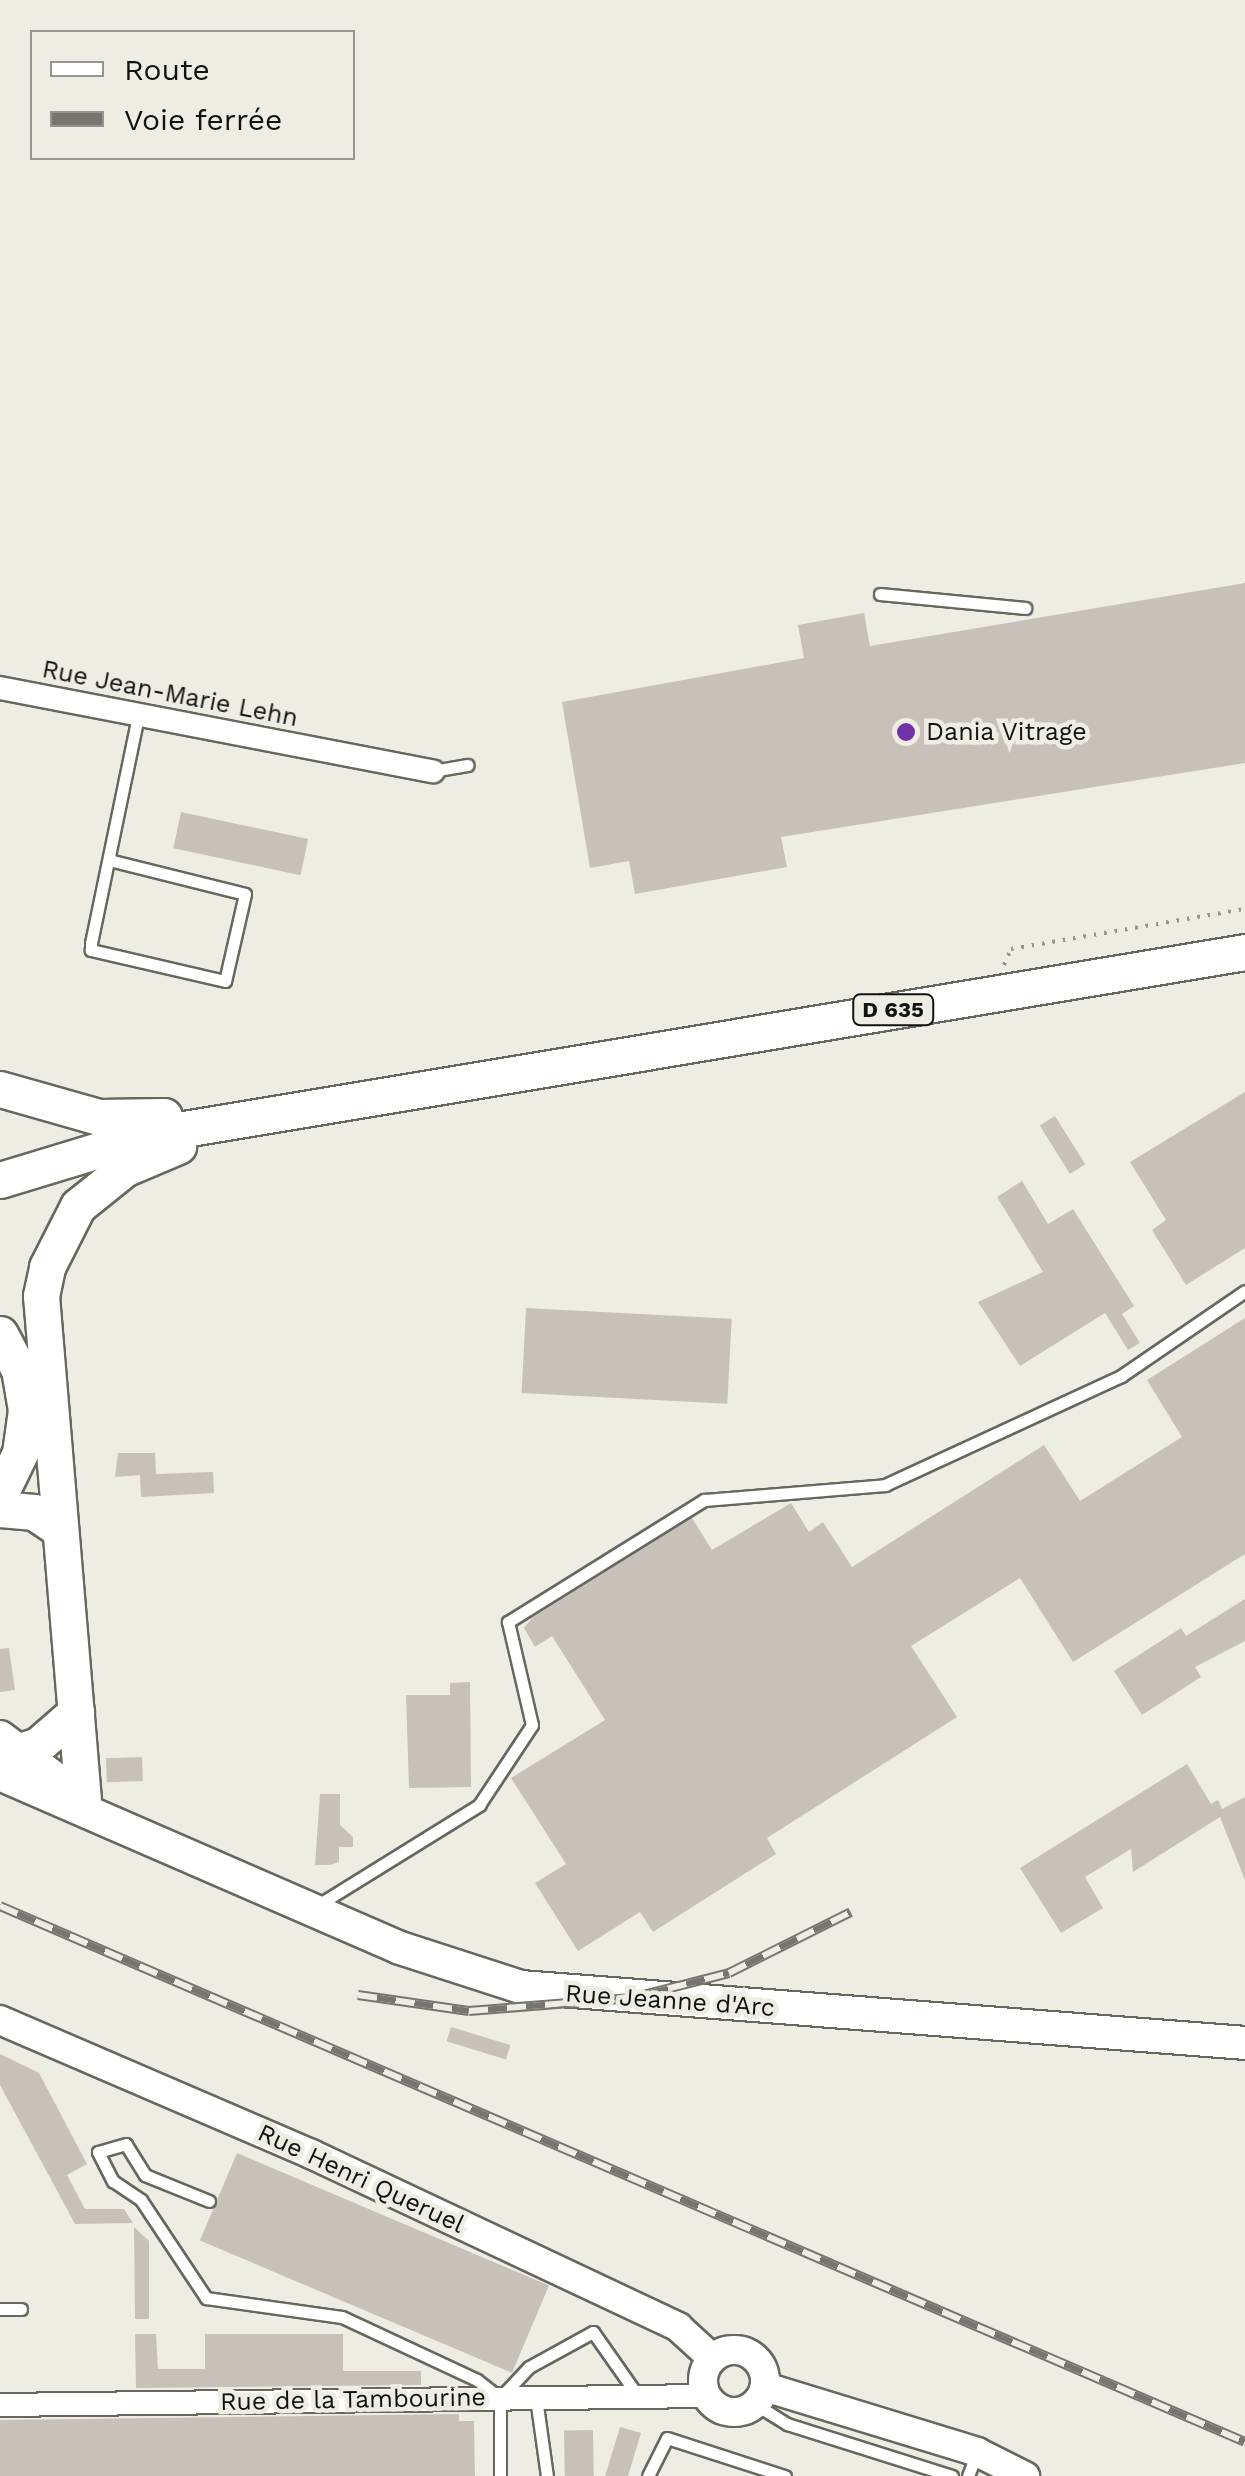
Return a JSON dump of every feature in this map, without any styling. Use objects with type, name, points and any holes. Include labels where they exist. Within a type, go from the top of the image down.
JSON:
[{"type":"main road","name":"D 635","points":[[0,1180],[148,1135],[1245,952]]},
{"type":"main road","points":[[83,1800],[41,1296],[60,1236],[99,1186],[179,1146],[540,1068]]},
{"type":"main road","points":[[0,1089],[66,1112],[134,1118],[433,1085]]},
{"type":"main road","points":[[0,1334],[19,1369],[26,1410],[20,1453],[0,1494]]},
{"type":"main road","points":[[0,1509],[34,1512],[59,1529]]},
{"type":"main road","points":[[5,1756],[76,1712]]},
{"type":"main road","name":"Rue Jeanne d'Arc","points":[[5,1756],[126,1828]]},
{"type":"main road","name":"Rue Jeanne d'Arc","points":[[5,1756],[126,1828],[310,1910],[441,1964],[562,1993],[1245,2042]]},
{"type":"street","name":"Rue Jean-Marie Lehn","points":[[0,688],[428,772]]},
{"type":"street","name":"Rue Henri Queruel","points":[[0,2020],[310,2154],[678,2327],[712,2358]]},
{"type":"street","points":[[760,2395],[762,2368],[748,2353],[730,2350],[712,2358],[702,2376],[706,2396],[728,2412],[760,2395],[973,2464],[1024,2476]]},
{"type":"street","name":"Rue de la Tambourine","points":[[0,2404],[706,2396]]},
{"type":"lane","points":[[880,594],[1025,608]]},
{"type":"lane","points":[[109,860],[245,894],[224,981],[92,950],[109,860],[138,716]]},
{"type":"lane","points":[[428,772],[467,764]]},
{"type":"lane","points":[[310,1910],[480,1805],[532,1725],[508,1622],[704,1500],[885,1485],[1121,1376],[1245,1291]]},
{"type":"lane","points":[[209,2201],[145,2175],[126,2144],[98,2152],[114,2181],[141,2200],[206,2298],[342,2317],[477,2380],[500,2398]]},
{"type":"lane","points":[[0,2309],[21,2309]]},
{"type":"lane","points":[[500,2476],[500,2398],[530,2368],[593,2332],[638,2396]]},
{"type":"lane","points":[[760,2395],[787,2424],[952,2476]]},
{"type":"lane","points":[[536,2398],[548,2476]]},
{"type":"lane","points":[[648,2476],[666,2438],[785,2476]]},
{"type":"path","points":[[992,994],[1010,949],[1245,910]]},
{"type":"building","name":"Dania Vitrage","points":[[1245,583],[1245,763],[781,837],[787,867],[635,894],[629,861],[590,868],[562,702],[804,658],[798,625],[864,613],[870,646]]},
{"type":"building","points":[[181,812],[308,839],[300,875],[173,848]]},
{"type":"building","points":[[1245,1092],[1245,1248],[1186,1285],[1152,1230],[1166,1220],[1130,1162]]},
{"type":"building","points":[[1055,1116],[1085,1164],[1070,1174],[1040,1126]]},
{"type":"building","points":[[1022,1181],[1048,1224],[1073,1209],[1134,1306],[1122,1314],[1140,1343],[1128,1350],[1105,1313],[1020,1366],[978,1302],[1043,1272],[997,1197]]},
{"type":"building","points":[[526,1308],[732,1319],[727,1404],[522,1393]]},
{"type":"building","points":[[1245,1318],[1245,1554],[1073,1662],[1020,1578],[911,1646],[957,1717],[767,1838],[776,1854],[653,1932],[640,1912],[578,1951],[535,1883],[566,1864],[511,1778],[605,1720],[552,1636],[535,1647],[524,1628],[532,1618],[692,1518],[712,1550],[791,1503],[809,1532],[823,1522],[852,1567],[1044,1445],[1080,1501],[1182,1437],[1147,1380]]},
{"type":"building","points":[[118,1453],[155,1453],[156,1474],[213,1472],[214,1493],[141,1497],[140,1475],[115,1477]]},
{"type":"building","points":[[1245,1599],[1245,1641],[1195,1667],[1201,1677],[1142,1715],[1114,1671],[1181,1628],[1186,1636]]},
{"type":"building","points":[[9,1648],[15,1690],[0,1692],[0,1649]]},
{"type":"building","points":[[470,1682],[471,1787],[409,1788],[406,1695],[450,1695],[450,1683]]},
{"type":"building","points":[[142,1757],[143,1781],[107,1782],[106,1758]]},
{"type":"building","points":[[1187,1764],[1211,1804],[1218,1800],[1222,1809],[1245,1797],[1245,1880],[1220,1817],[1133,1872],[1131,1849],[1085,1877],[1103,1908],[1061,1933],[1020,1868]]},
{"type":"building","points":[[320,1794],[340,1794],[340,1825],[353,1837],[353,1847],[339,1847],[339,1862],[330,1865],[315,1865]]},
{"type":"building","points":[[451,2027],[510,2045],[506,2059],[447,2041]]},
{"type":"building","points":[[0,2054],[39,2073],[87,2164],[67,2175],[85,2209],[124,2209],[133,2223],[75,2224],[0,2085]]},
{"type":"building","points":[[237,2153],[549,2285],[512,2373],[200,2240]]},
{"type":"building","points":[[134,2227],[149,2241],[149,2319],[135,2319]]},
{"type":"building","points":[[135,2334],[156,2334],[158,2369],[205,2369],[205,2334],[343,2334],[343,2371],[421,2371],[421,2385],[136,2388]]},
{"type":"building","points":[[459,2414],[459,2421],[474,2421],[475,2476],[0,2476],[0,2420]]},
{"type":"building","points":[[620,2427],[641,2433],[628,2476],[605,2476]]},
{"type":"building","points":[[593,2430],[594,2476],[565,2476],[564,2431]]},
{"type":"railway","points":[[0,1906],[1245,2442]]},
{"type":"railway","points":[[358,1995],[469,2011],[631,1998],[729,1973],[851,1912]]},
{"type":"place","name":"Dania Vitrage","points":[[906,732]]}]
